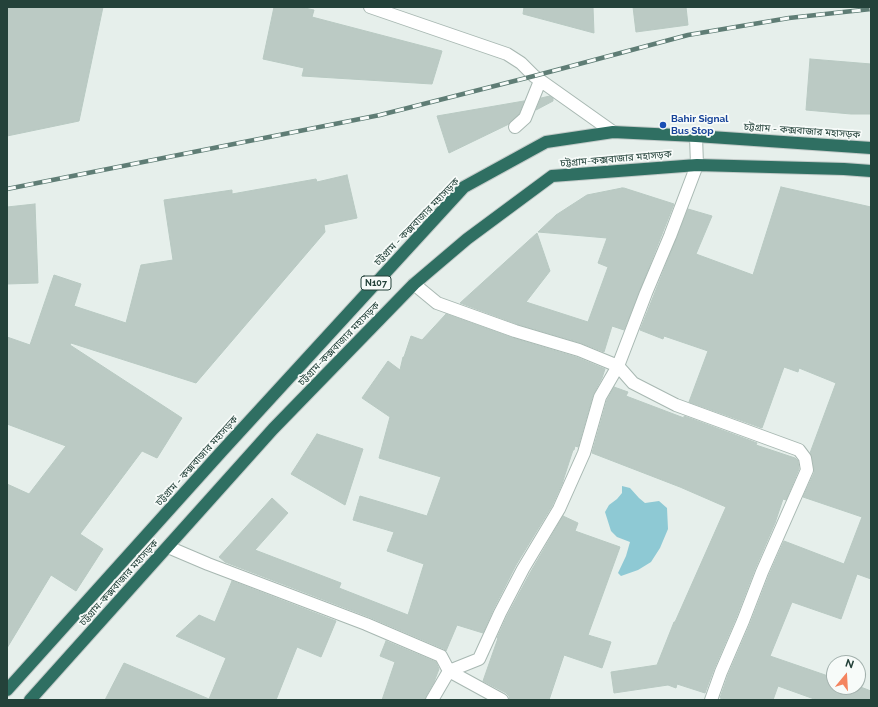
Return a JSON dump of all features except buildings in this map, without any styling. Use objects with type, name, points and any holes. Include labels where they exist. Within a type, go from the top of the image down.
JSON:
[{"type":"highway","name":"চট্টগ্রাম - কক্সবাজার মহাসড়ক","points":[[7,690],[222,451],[464,187],[546,142],[613,132],[871,148]]},
{"type":"highway","name":"চট্টগ্রাম-কক্সবাজার মহাসড়ক","points":[[30,700],[273,429],[414,284],[467,239],[552,176],[697,164],[871,171]]},
{"type":"street","points":[[370,7],[386,10],[507,54],[521,63],[540,81],[613,132]]},
{"type":"street","points":[[515,127],[525,118],[540,81]]},
{"type":"street","points":[[432,700],[450,671],[478,659],[523,569],[559,509],[584,453],[600,397],[618,366],[697,164],[696,136]]},
{"type":"street","points":[[414,284],[437,303],[515,332],[578,350],[618,366],[634,383],[676,405],[799,450],[805,458],[807,470],[762,572],[711,700]]},
{"type":"street","points":[[168,547],[231,573],[366,624],[441,656],[450,671],[502,700]]},
{"type":"water","points":[[622,486],[630,488],[645,503],[659,501],[667,508],[668,529],[660,548],[651,562],[638,570],[621,576],[618,573],[626,556],[630,542],[617,537],[611,531],[605,512],[609,505],[622,493]]},
{"type":"railway","points":[[7,189],[380,115],[688,35],[789,18],[871,9]]},
{"type":"place","name":"Bahir Signal Bus Stop","points":[[663,125]]}]
